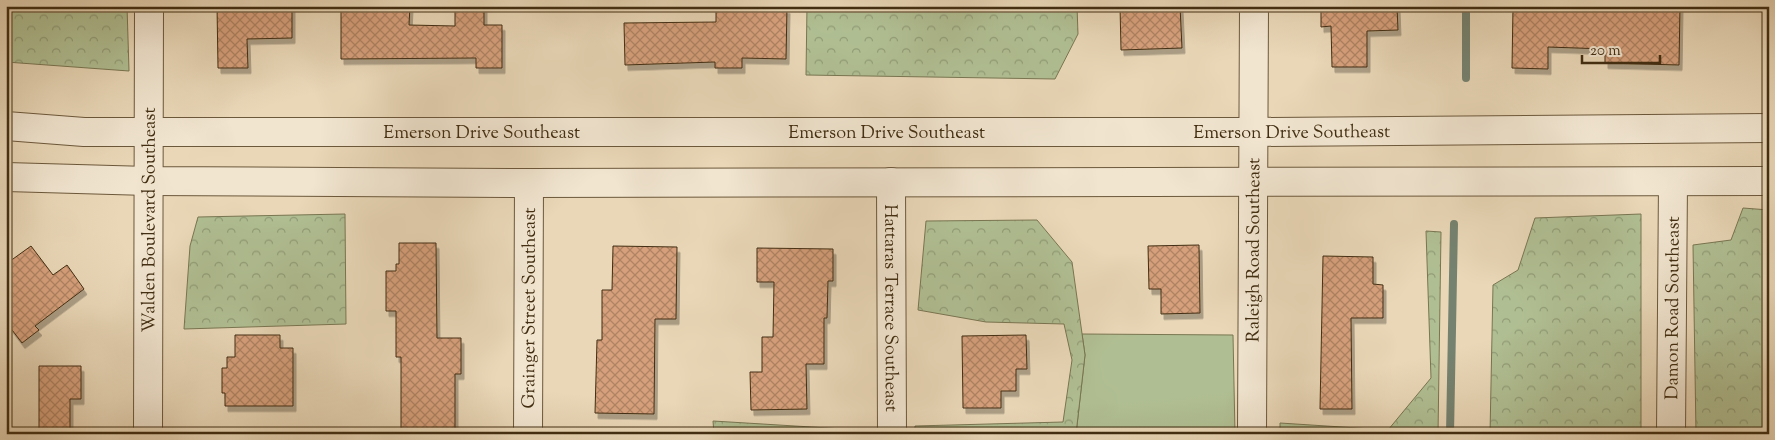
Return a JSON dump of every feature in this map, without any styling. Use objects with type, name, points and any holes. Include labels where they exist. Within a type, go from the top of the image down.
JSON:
[{"type":"street","name":"Walden Boulevard Southeast","points":[[148,434],[149,6]]},
{"type":"street","name":"Raleigh Road Southeast","points":[[1252,434],[1254,6]]},
{"type":"street","name":"Emerson Drive Southeast","points":[[6,126],[84,132],[1254,132],[1769,128]]},
{"type":"street","points":[[6,177],[148,181],[529,183],[1254,184],[1769,181]]},
{"type":"street","name":"Hattaras Terrace Southeast","points":[[891,182],[892,434]]},
{"type":"street","name":"Damon Road Southeast","points":[[1671,434],[1673,182]]},
{"type":"street","name":"Grainger Street Southeast","points":[[528,434],[529,183]]},
{"type":"green space","points":[[6,6],[127,6],[129,71],[6,62]]},
{"type":"green space","points":[[807,6],[1077,6],[1078,34],[1055,79],[806,75]]},
{"type":"green space","points":[[1743,208],[1769,210],[1769,434],[1696,434],[1693,245],[1731,240]]},
{"type":"green space","points":[[345,214],[346,324],[184,329],[190,246],[198,217]]},
{"type":"green space","points":[[1641,214],[1641,434],[1490,434],[1493,285],[1518,270],[1535,218]]},
{"type":"green space","points":[[1037,220],[1072,262],[1085,355],[1076,434],[915,434],[915,426],[1063,422],[1072,360],[1064,324],[986,322],[918,310],[926,221]]},
{"type":"green space","points":[[1426,231],[1441,232],[1438,434],[1280,434],[1280,423],[1388,430],[1431,378]]},
{"type":"green space","points":[[1082,334],[1233,335],[1235,434],[1076,434],[1085,355]]},
{"type":"green space","points":[[713,421],[877,431],[877,434],[714,434]]},
{"type":"building","points":[[217,6],[292,6],[292,38],[247,39],[248,68],[218,68]]},
{"type":"building","points":[[341,6],[410,6],[409,25],[455,26],[455,6],[484,6],[484,25],[502,25],[502,68],[476,68],[476,58],[341,59]]},
{"type":"building","points":[[1120,6],[1180,6],[1182,48],[1121,50]]},
{"type":"building","points":[[1321,6],[1397,6],[1398,30],[1367,31],[1367,67],[1332,67],[1331,26],[1321,27]]},
{"type":"building","points":[[1513,6],[1680,6],[1679,65],[1605,63],[1605,49],[1548,47],[1548,69],[1512,68]]},
{"type":"building","points":[[716,7],[787,8],[786,59],[742,58],[742,68],[715,68],[715,62],[625,65],[624,23],[716,22]]},
{"type":"building","points":[[399,243],[436,243],[437,338],[461,338],[461,374],[455,374],[455,434],[401,434],[401,357],[396,357],[396,311],[386,311],[386,271],[396,271],[396,264],[399,264]]},
{"type":"building","points":[[1199,245],[1200,313],[1161,314],[1161,289],[1149,289],[1148,246]]},
{"type":"building","points":[[31,246],[53,275],[67,265],[84,289],[35,326],[39,330],[22,343],[6,322],[6,264]]},
{"type":"building","points":[[613,246],[677,247],[676,319],[655,319],[654,414],[595,413],[597,340],[602,340],[602,290],[612,290]]},
{"type":"building","points":[[757,248],[833,249],[833,281],[828,281],[827,318],[824,318],[824,364],[806,364],[807,409],[751,410],[750,372],[762,372],[762,337],[773,337],[774,282],[757,282]]},
{"type":"building","points":[[1323,256],[1373,257],[1373,284],[1383,285],[1383,318],[1351,318],[1352,409],[1320,409]]},
{"type":"building","points":[[235,335],[280,335],[280,348],[293,348],[293,406],[225,406],[225,393],[222,393],[222,368],[227,368],[227,357],[235,357]]},
{"type":"building","points":[[1026,335],[1027,369],[1016,369],[1016,391],[1001,391],[1001,408],[963,408],[962,336]]},
{"type":"building","points":[[39,366],[81,366],[81,399],[70,399],[70,433],[39,433]]},
{"type":"waterway","points":[[1466,6],[1466,78]]},
{"type":"waterway","points":[[1450,434],[1454,224]]}]
